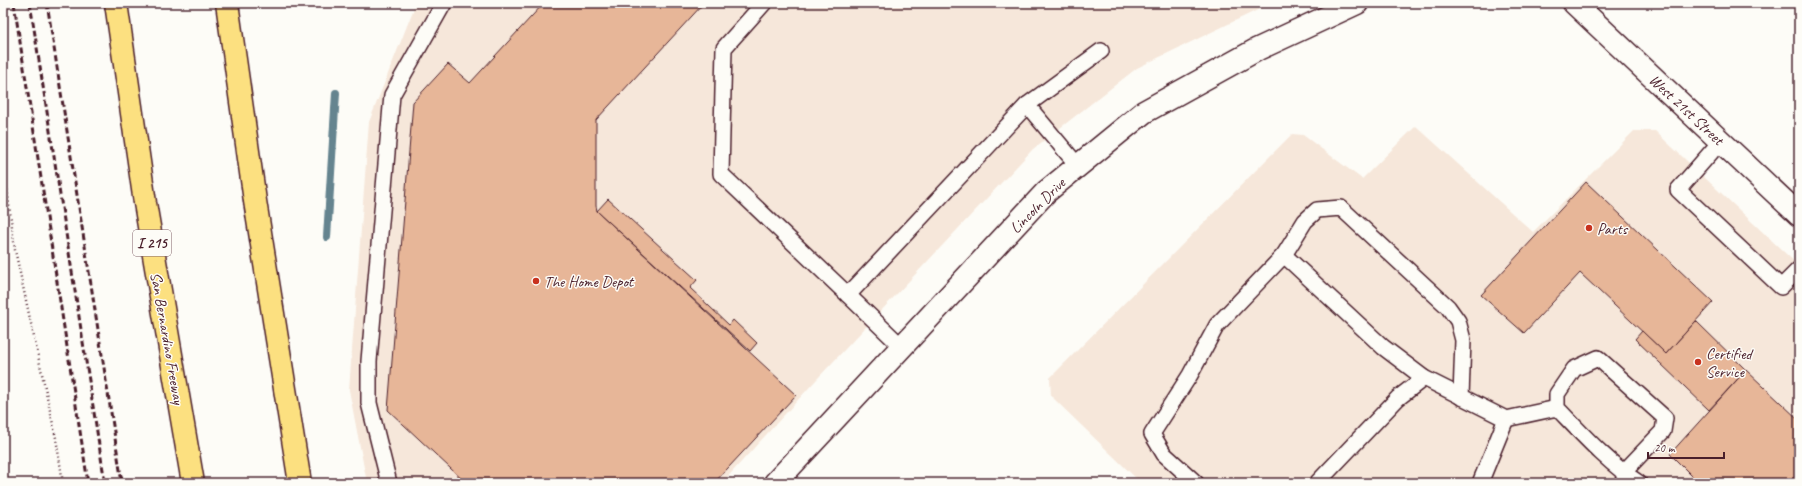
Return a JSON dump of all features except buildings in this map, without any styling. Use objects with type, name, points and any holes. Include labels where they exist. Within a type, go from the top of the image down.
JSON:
[{"type":"highway","name":"San Bernardino Freeway","points":[[116,3],[145,203],[193,483]]},
{"type":"highway","points":[[227,3],[255,200],[300,483]]},
{"type":"street","name":"Lincoln Drive","points":[[775,483],[1046,192],[1144,112],[1330,9],[1357,3]]},
{"type":"street","name":"West 21st Street","points":[[1574,3],[1799,215]]},
{"type":"lane","points":[[389,483],[369,403],[369,360],[392,95],[444,3]]},
{"type":"lane","points":[[764,3],[724,48],[721,174],[902,346]]},
{"type":"lane","points":[[848,295],[1027,105],[1101,51]]},
{"type":"lane","points":[[1027,105],[1078,166]]},
{"type":"lane","points":[[1721,141],[1678,190],[1781,287],[1799,269]]},
{"type":"lane","points":[[1196,483],[1164,454],[1152,434],[1190,375],[1217,325],[1284,255],[1305,221],[1317,210],[1341,208],[1448,307],[1458,321],[1463,340],[1460,397]]},
{"type":"lane","points":[[1284,255],[1384,347],[1424,378],[1506,419],[1557,408]]},
{"type":"lane","points":[[1623,473],[1663,431],[1665,418],[1598,358],[1574,369],[1557,394],[1557,408],[1623,473],[1639,483]]},
{"type":"lane","points":[[1317,483],[1398,398],[1424,378]]},
{"type":"lane","points":[[1480,483],[1506,419]]},
{"type":"path","points":[[3,158],[15,250],[56,438],[63,483]]},
{"type":"shaded area","points":[[416,3],[1272,3],[1137,68],[1033,149],[817,379],[722,483],[367,483],[349,390],[369,122]]},
{"type":"shaded area","points":[[1416,126],[1533,232],[1634,131],[1655,131],[1799,266],[1799,483],[1141,483],[1051,396],[1050,378],[1292,134],[1303,135],[1362,179]]},
{"type":"waterway","points":[[327,237],[336,93]]},
{"type":"railway","points":[[14,3],[88,483]]},
{"type":"railway","points":[[30,3],[105,483]]},
{"type":"railway","points":[[47,3],[122,483]]},
{"type":"place","name":"Parts","points":[[1589,228]]},
{"type":"place","name":"The Home Depot","points":[[536,281]]},
{"type":"place","name":"Certified Service","points":[[1698,362]]}]
